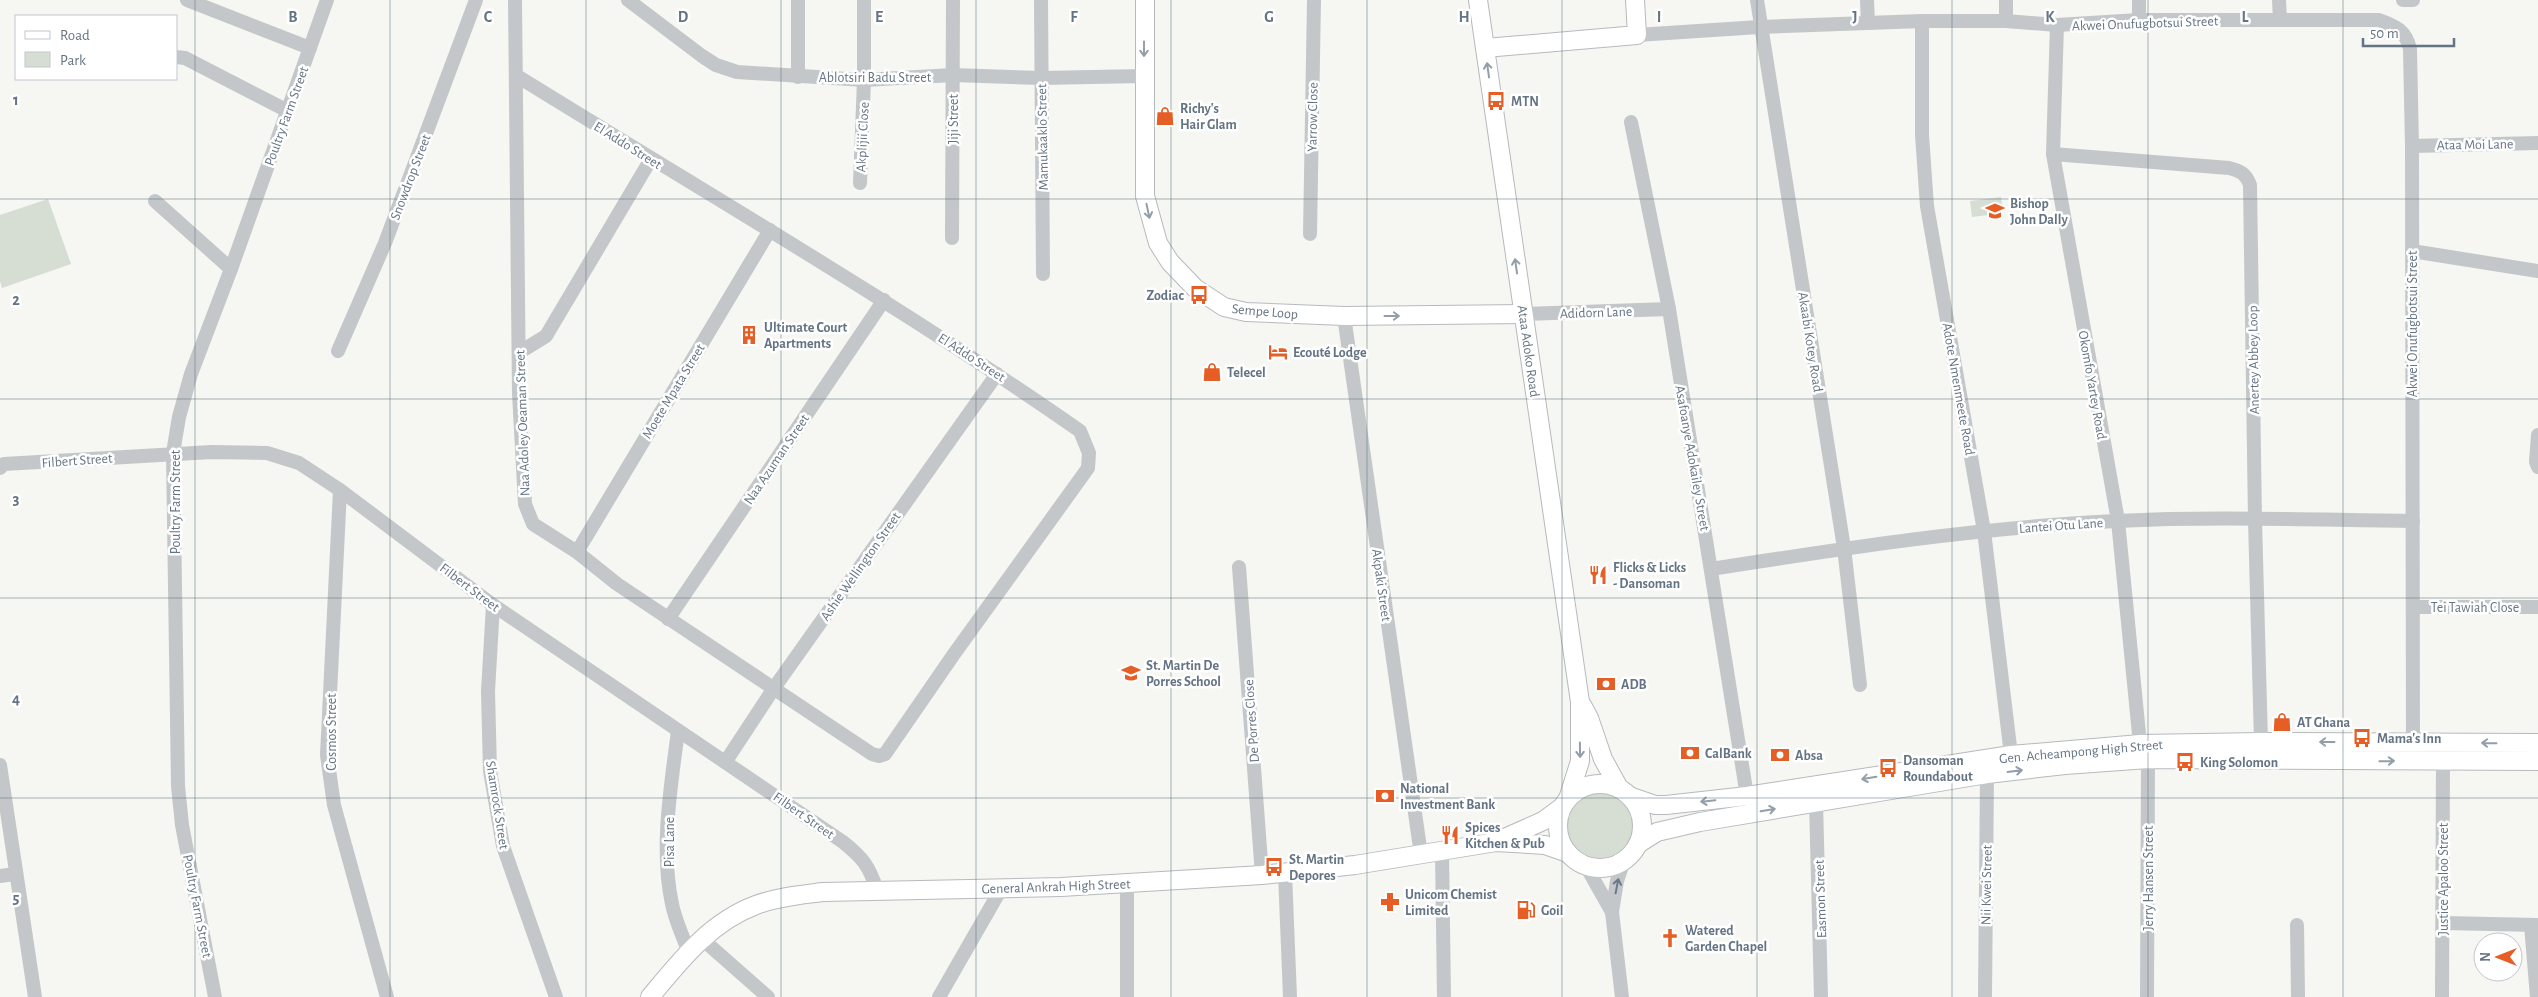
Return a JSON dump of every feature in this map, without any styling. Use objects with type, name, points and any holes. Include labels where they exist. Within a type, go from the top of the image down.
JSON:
[{"type":"main road","name":"Sempe Loop","points":[[1145,0],[1145,196],[1158,243],[1170,262],[1196,288],[1224,307],[1246,312],[1344,316],[1523,314]]},
{"type":"main road","name":"Ataa Adoko Road","points":[[1478,0],[1580,702],[1580,761],[1566,802]]},
{"type":"main road","points":[[1635,0],[1637,35]]},
{"type":"main road","name":"Akwei Onufugbotsui Street","points":[[1485,48],[1637,35]]},
{"type":"main road","name":"Ataa Adoko Road","points":[[1580,702],[1589,718],[1603,759],[1624,792]]},
{"type":"main road","name":"Gen. Acheampong High Street","points":[[1624,792],[1655,805],[1747,796],[2011,755],[2144,752],[2261,742],[2538,743]]},
{"type":"main road","name":"Gen. Acheampong High Street","points":[[1638,844],[1658,832],[1816,802],[1987,774],[2065,765],[2144,752],[2292,762],[2413,760],[2538,761]]},
{"type":"main road","points":[[1593,784],[1606,784],[1624,792],[1637,806],[1641,818],[1642,832],[1638,844],[1624,860],[1608,868],[1586,866],[1568,853],[1558,834],[1558,820],[1566,802],[1580,788],[1593,784]]},
{"type":"main road","name":"General Ankrah High Street","points":[[1496,842],[1543,820],[1566,802]]},
{"type":"main road","name":"General Ankrah High Street","points":[[650,997],[688,951],[701,938],[727,920],[755,905],[816,893],[1126,884],[1285,874],[1421,855],[1496,842],[1545,846],[1568,853]]},
{"type":"street","points":[[187,0],[310,48]]},
{"type":"street","name":"Poultry Farm Street","points":[[215,997],[182,825],[178,786],[173,453],[179,417],[191,374],[231,269],[327,0]]},
{"type":"street","name":"Snowdrop Street","points":[[338,351],[385,243],[476,0]]},
{"type":"street","name":"Naa Adoley Oeaman Street","points":[[515,0],[520,432],[525,504],[533,524],[577,552],[616,584],[872,754]]},
{"type":"street","name":"Ablotsiri Badu Street","points":[[628,0],[716,65],[736,72],[864,80],[953,76],[1041,78],[1144,76]]},
{"type":"street","points":[[798,0],[798,77]]},
{"type":"street","name":"Akplijii Close","points":[[860,183],[864,80],[864,0]]},
{"type":"street","name":"Jiji Street","points":[[952,238],[953,0]]},
{"type":"street","name":"Mamukaaklo Street","points":[[1042,0],[1043,274]]},
{"type":"street","name":"Yarrow Close","points":[[1310,234],[1314,0]]},
{"type":"street","name":"Akaabi Kotey Road","points":[[1756,0],[1844,548],[1860,684]]},
{"type":"street","points":[[1867,0],[1868,23]]},
{"type":"street","points":[[2006,0],[2006,21]]},
{"type":"street","points":[[2139,0],[2139,20]]},
{"type":"street","points":[[2280,0],[2280,20]]},
{"type":"street","points":[[2402,0],[2413,0]]},
{"type":"street","name":"Akwei Onufugbotsui Street","points":[[1637,35],[1759,27],[1868,23],[2006,21],[2057,26],[2139,20],[2379,20],[2402,31],[2407,38],[2410,49],[2412,146],[2413,760]]},
{"type":"street","name":"Adote Nmenmeete Road","points":[[1922,22],[1922,136],[1927,206],[1984,531],[2011,755]]},
{"type":"street","name":"Okomfo Yartey Road","points":[[2057,26],[2052,154],[2118,521],[2144,752]]},
{"type":"street","points":[[178,56],[185,58],[288,111]]},
{"type":"street","name":"El Addo Street","points":[[517,76],[884,300],[998,374],[1080,431],[1088,452],[1088,468],[954,654],[892,748],[880,756],[872,754]]},
{"type":"street","name":"Asafoanye Adokailey Street","points":[[1631,122],[1668,310],[1747,796]]},
{"type":"street","name":"Ataa Moi Lane","points":[[2412,146],[2538,143]]},
{"type":"street","name":"Anertey Abbey Loop","points":[[2052,154],[2229,168],[2239,170],[2247,176],[2250,185],[2255,520],[2261,742]]},
{"type":"street","points":[[520,352],[546,336],[651,159]]},
{"type":"street","points":[[155,201],[231,269]]},
{"type":"street","name":"Moete Mpata Street","points":[[577,552],[770,230]]},
{"type":"street","points":[[2412,252],[2538,271]]},
{"type":"street","name":"Naa Azuman Street","points":[[668,619],[884,300]]},
{"type":"street","name":"Adidorn Lane","points":[[1523,314],[1668,310]]},
{"type":"street","name":"Akpaki Street","points":[[1344,316],[1421,855]]},
{"type":"street","name":"Ashie Wellington Street","points":[[726,761],[774,688],[998,374]]},
{"type":"street","points":[[2538,435],[2536,462],[2538,467]]},
{"type":"street","name":"Filbert Street","points":[[0,468],[4,464],[173,453],[267,452],[299,463],[340,490],[493,605],[678,731],[726,761],[859,855],[870,870],[877,890]]},
{"type":"street","name":"Cosmos Street","points":[[340,490],[327,755],[334,805],[387,997]]},
{"type":"street","name":"Lantei Otu Lane","points":[[1711,569],[1844,548],[1984,531],[2118,521],[2413,521]]},
{"type":"street","name":"De Porres Close","points":[[1239,566],[1262,875]]},
{"type":"street","name":"Shamrock Street","points":[[493,605],[488,691],[490,771],[503,846],[556,997]]},
{"type":"street","name":"Tei Tawiah Close","points":[[2413,607],[2538,607]]},
{"type":"street","name":"Pisa Lane","points":[[678,731],[669,805],[668,867],[672,904],[688,951]]},
{"type":"street","name":"Jerry Hansen Street","points":[[2144,752],[2148,997]]},
{"type":"street","name":"Justice Apaloo Street","points":[[2442,997],[2443,760]]},
{"type":"street","points":[[0,765],[35,997]]},
{"type":"street","name":"Nii Kwei Street","points":[[1985,997],[1987,774]]},
{"type":"street","name":"Easmon Street","points":[[1816,802],[1821,997]]},
{"type":"street","points":[[1442,851],[1444,997]]},
{"type":"street","points":[[1622,997],[1612,912],[1617,881],[1624,860]]},
{"type":"street","points":[[1586,866],[1612,912]]},
{"type":"street","points":[[0,876],[15,874]]},
{"type":"street","points":[[1285,874],[1290,997]]},
{"type":"street","points":[[1126,884],[1128,997]]},
{"type":"street","points":[[939,997],[1001,889]]},
{"type":"street","points":[[2443,924],[2535,925],[2538,997]]},
{"type":"street","points":[[2297,925],[2298,997]]},
{"type":"street","points":[[701,938],[768,997]]},
{"type":"green space","points":[[2001,197],[2003,213],[1972,217],[1970,201]]},
{"type":"green space","points":[[48,199],[71,264],[2,288],[0,281],[0,215]]},
{"type":"green space","points":[[1601,791],[1621,797],[1631,807],[1637,827],[1631,847],[1621,857],[1601,863],[1581,857],[1571,847],[1565,827],[1571,807],[1581,797]]},
{"type":"place","name":"MTN","points":[[1496,101]]},
{"type":"place","name":"Richy's Hair Glam","points":[[1165,116]]},
{"type":"place","name":"Bishop John Dally","points":[[1995,211]]},
{"type":"place","name":"Zodiac","points":[[1199,295]]},
{"type":"place","name":"Ultimate Court Apartments","points":[[749,335]]},
{"type":"place","name":"Ecouté Lodge","points":[[1278,352]]},
{"type":"place","name":"Telecel","points":[[1212,372]]},
{"type":"place","name":"Flicks & Licks - Dansoman","points":[[1598,575]]},
{"type":"place","name":"St. Martin De Porres School","points":[[1131,673]]},
{"type":"place","name":"ADB","points":[[1606,684]]},
{"type":"place","name":"AT Ghana","points":[[2282,722]]},
{"type":"place","name":"Mama's Inn","points":[[2362,738]]},
{"type":"place","name":"CalBank","points":[[1690,753]]},
{"type":"place","name":"Absa","points":[[1780,755]]},
{"type":"place","name":"King Solomon","points":[[2185,762]]},
{"type":"place","name":"Dansoman Roundabout","points":[[1888,768]]},
{"type":"place","name":"National Investment Bank","points":[[1385,796]]},
{"type":"place","name":"Spices Kitchen & Pub","points":[[1450,835]]},
{"type":"place","name":"St. Martin Depores","points":[[1274,867]]},
{"type":"place","name":"Unicom Chemist Limited","points":[[1390,902]]},
{"type":"place","name":"Goil","points":[[1526,910]]},
{"type":"place","name":"Watered Garden Chapel","points":[[1670,938]]}]
